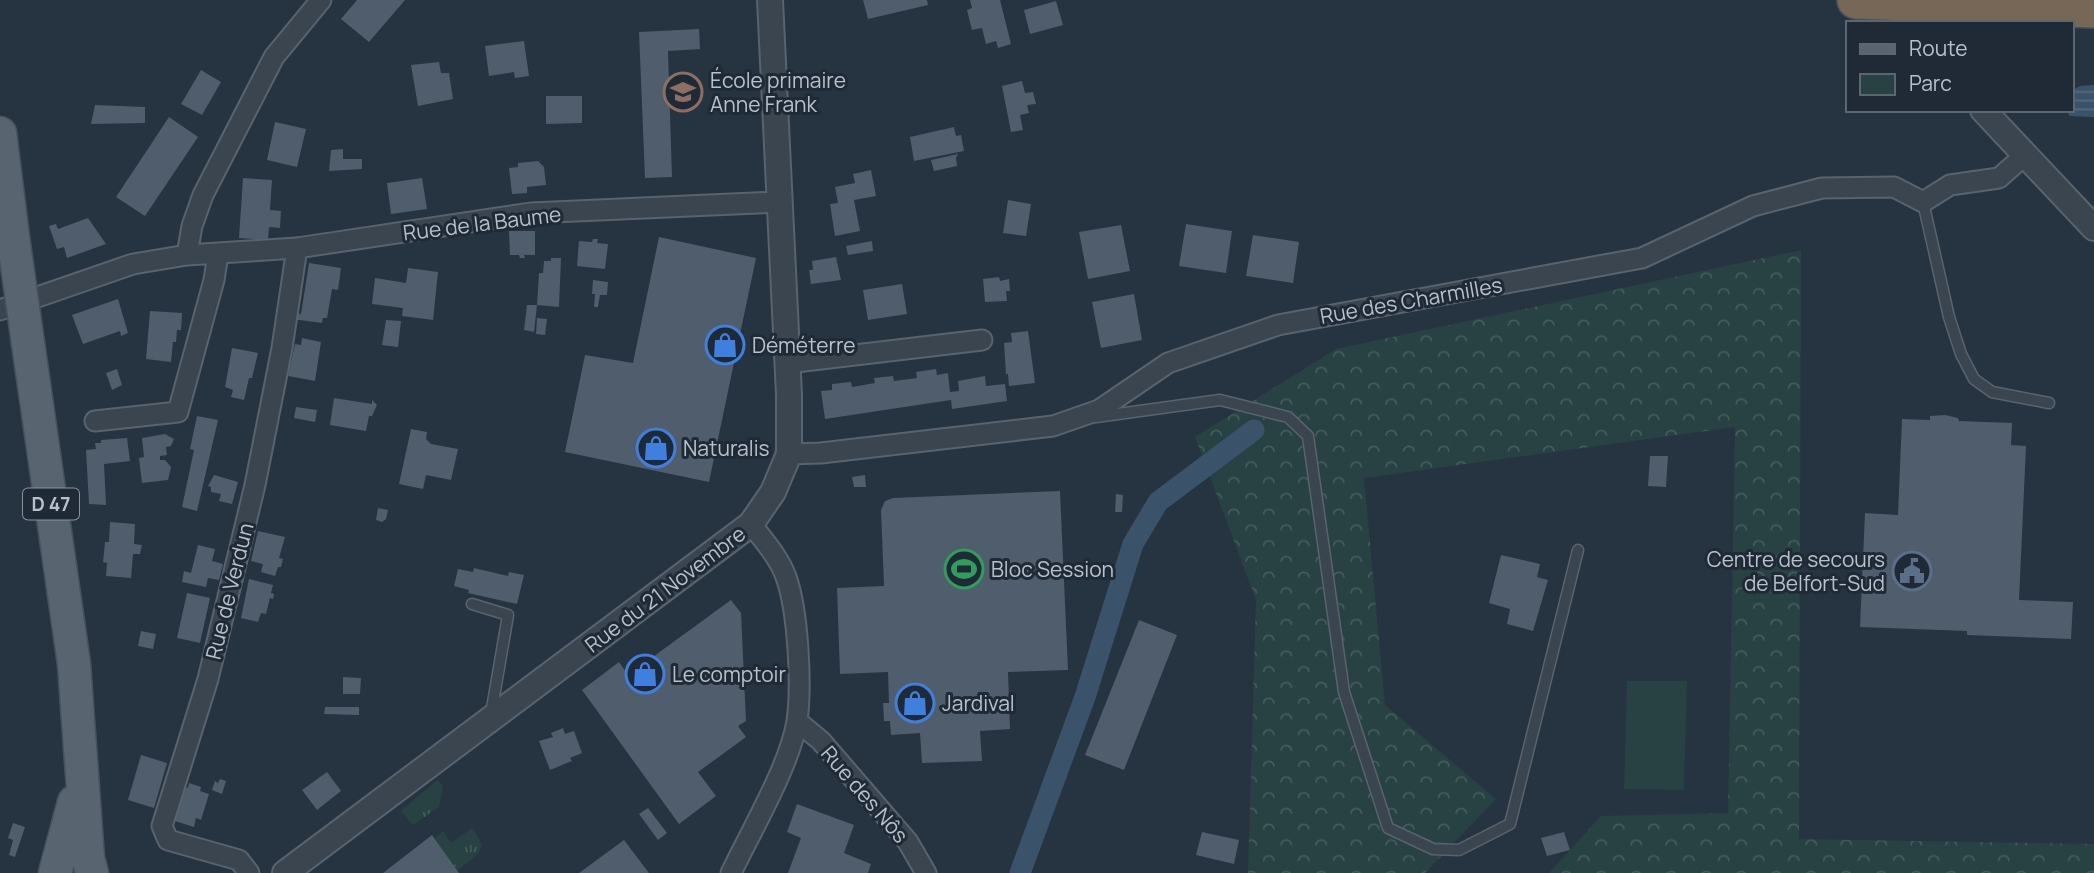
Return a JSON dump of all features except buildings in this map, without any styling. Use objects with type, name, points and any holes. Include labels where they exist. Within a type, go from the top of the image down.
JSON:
[{"type":"highway","points":[[1856,0],[2094,9]]},
{"type":"main road","name":"D 47","points":[[0,133],[74,664],[88,858],[92,873]]},
{"type":"main road","name":"D 47","points":[[55,873],[72,813],[80,759]]},
{"type":"street","points":[[187,255],[192,226],[203,195],[274,57],[321,0]]},
{"type":"street","name":"Rue du 21 Novembre","points":[[285,873],[751,524],[774,492],[789,454],[788,298],[778,202],[770,0]]},
{"type":"street","points":[[1985,112],[2094,228]]},
{"type":"street","points":[[1923,202],[1950,185],[1999,178],[2025,155]]},
{"type":"street","name":"Rue des Charmilles","points":[[789,454],[821,453],[1053,426],[1099,410],[1168,363],[1278,325],[1642,258],[1753,206],[1822,188],[1894,187],[1923,202]]},
{"type":"street","name":"Rue de la Baume","points":[[0,310],[133,264],[187,255],[297,248],[531,213],[778,202]]},
{"type":"street","name":"Rue de Verdun","points":[[249,873],[239,860],[168,840],[162,826],[208,678],[252,498],[282,348],[297,248]]},
{"type":"street","points":[[95,421],[178,412],[214,280],[218,254]]},
{"type":"street","points":[[787,363],[982,341]]},
{"type":"street","name":"Rue des Nôs","points":[[731,873],[783,765],[797,721],[795,608],[786,575],[751,524]]},
{"type":"street","name":"Rue des Nôs","points":[[797,721],[821,741],[908,842],[926,873]]},
{"type":"lane","points":[[1923,202],[1950,317],[1961,354],[1974,379],[1992,392],[2049,403]]},
{"type":"lane","points":[[1067,421],[1220,400],[1288,417],[1308,436],[1344,692],[1388,828],[1433,849],[1459,850],[1510,824],[1578,550]]},
{"type":"lane","points":[[472,604],[508,615],[491,718]]},
{"type":"green space","points":[[1801,250],[1799,839],[2094,844],[2094,873],[1549,873],[1601,816],[1728,813],[1735,427],[1364,478],[1385,705],[1496,799],[1425,873],[1248,873],[1256,600],[1195,437],[1336,349]]},
{"type":"green space","points":[[1627,681],[1687,681],[1684,790],[1624,789]]},
{"type":"green space","points":[[437,780],[443,786],[439,807],[413,825],[401,811]]},
{"type":"green space","points":[[472,828],[482,844],[479,853],[457,871],[434,839],[443,831],[451,843]]},
{"type":"water","points":[[2094,85],[2094,117],[2070,116],[2067,112],[2073,112],[2073,90],[2080,86]]},
{"type":"waterway","points":[[1020,873],[1085,697],[1133,544],[1158,502],[1254,430]]},
{"type":"place","name":"École primaire Anne Frank","points":[[683,92]]},
{"type":"place","name":"Déméterre","points":[[725,345]]},
{"type":"place","name":"Naturalis","points":[[656,448]]},
{"type":"place","name":"Bloc Session","points":[[964,569]]},
{"type":"place","name":"Centre de secours de Belfort-Sud","points":[[1912,571]]},
{"type":"place","name":"Le comptoir","points":[[645,674]]},
{"type":"place","name":"Jardival","points":[[915,703]]}]
